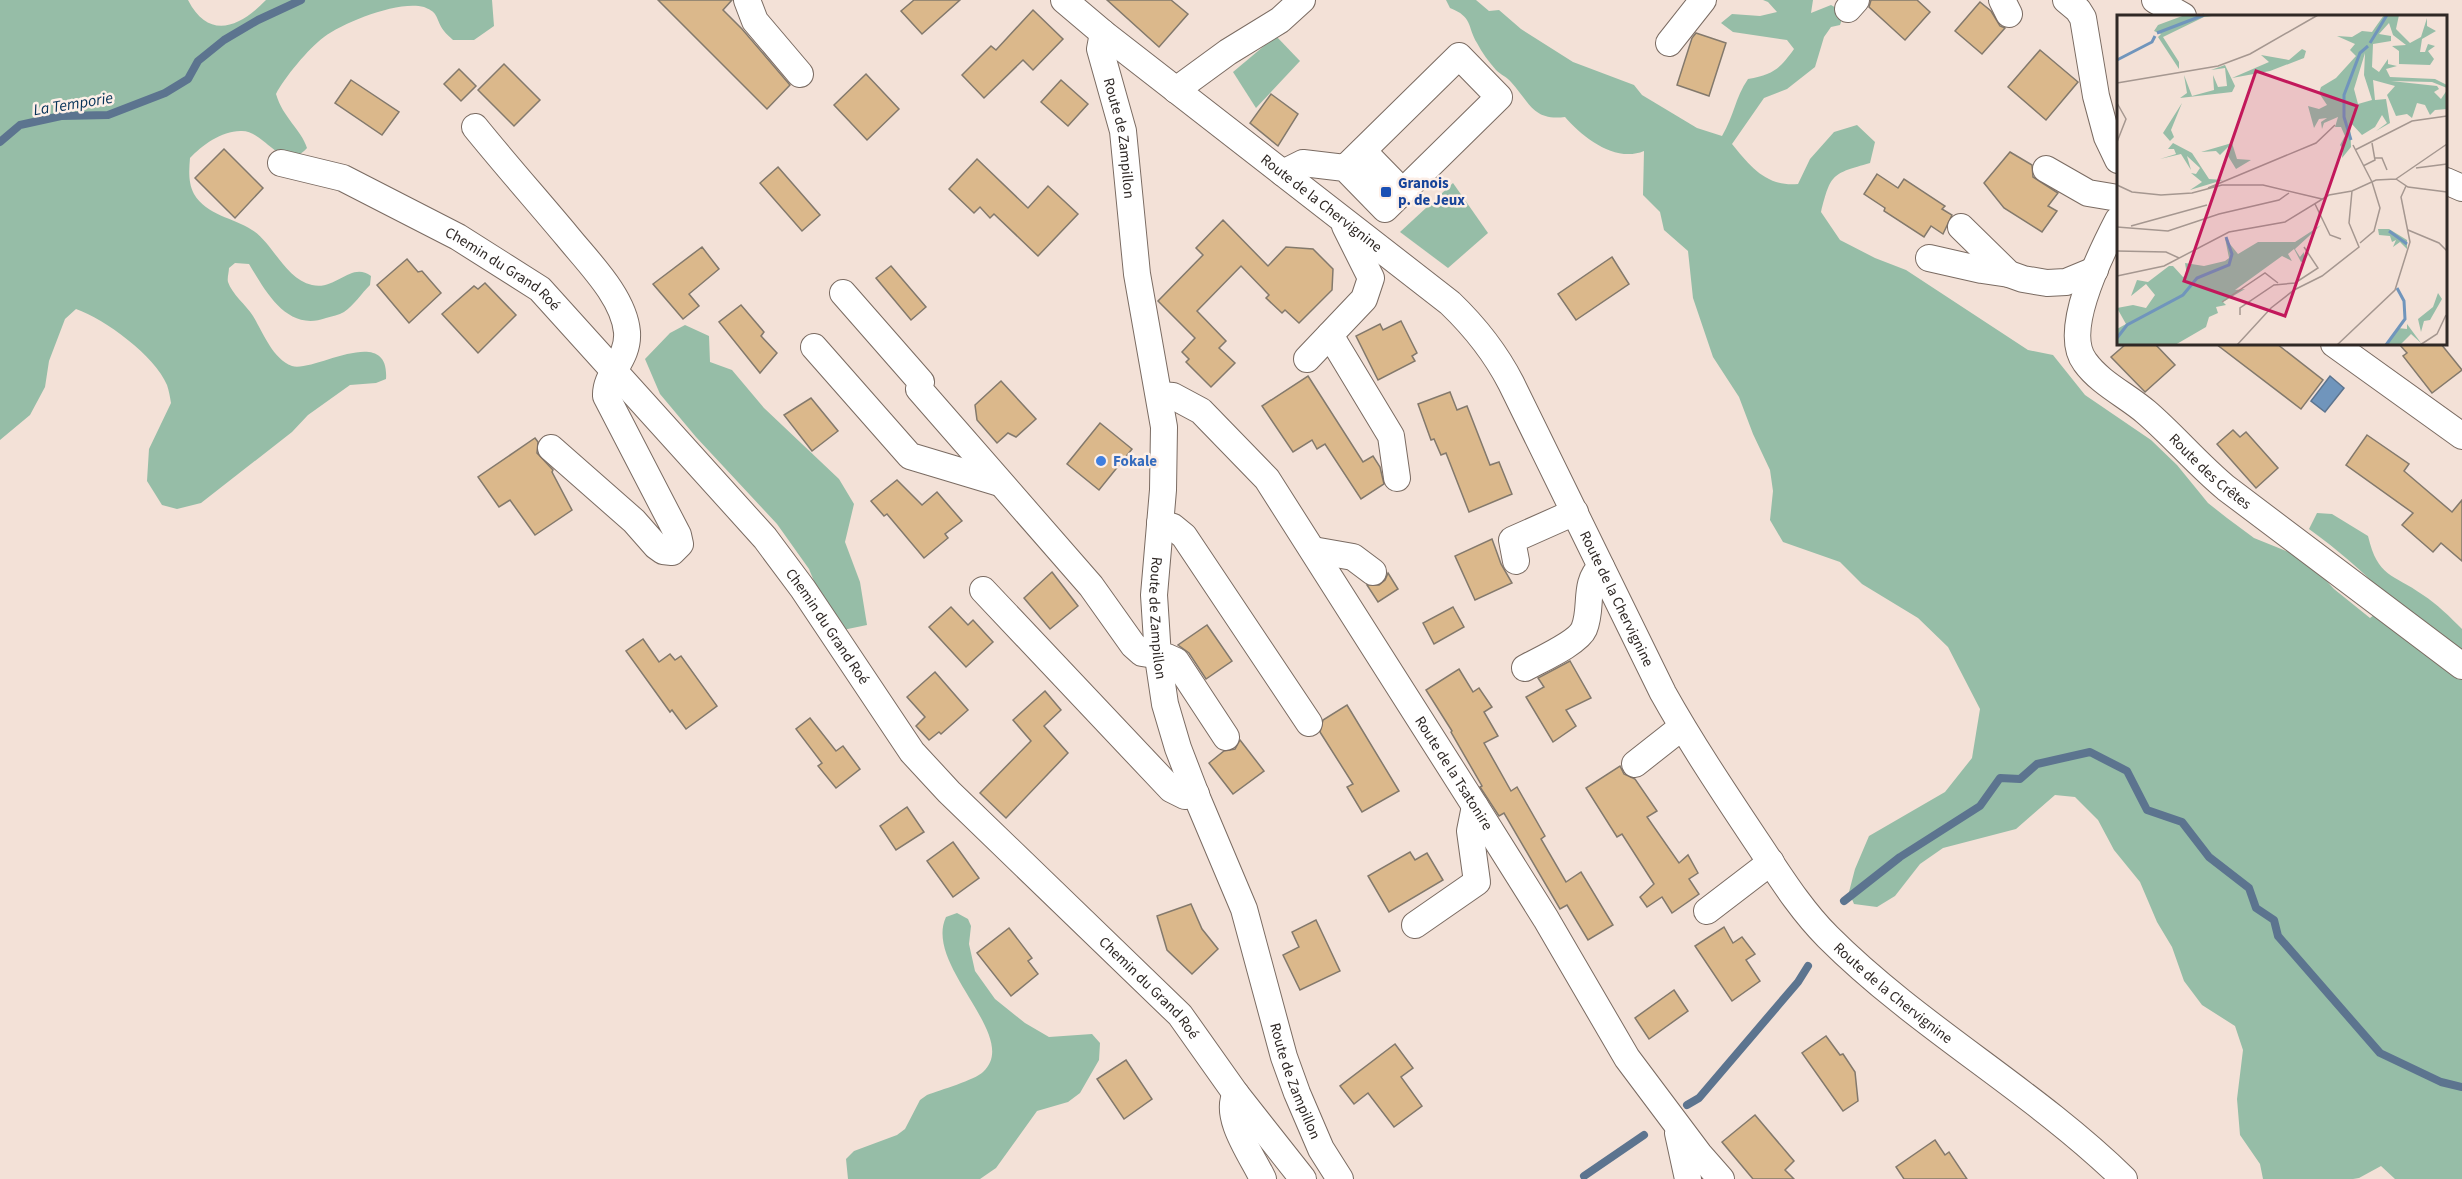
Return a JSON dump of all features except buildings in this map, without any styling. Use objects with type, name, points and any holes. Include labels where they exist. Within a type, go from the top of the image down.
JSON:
[{"type":"street","points":[[747,0],[754,21],[800,74]]},
{"type":"street","name":"Route de la Chervignine","points":[[1065,0],[1103,33],[1449,303],[1483,338],[1511,383],[1663,693],[1682,726],[1805,910],[1840,947],[1893,994],[2083,1142],[2124,1179]]},
{"type":"street","points":[[1176,90],[1228,52],[1280,20],[1302,0]]},
{"type":"street","points":[[1669,43],[1703,0]]},
{"type":"street","points":[[2066,0],[2078,10],[2083,18],[2096,96],[2107,137],[2117,158]]},
{"type":"street","points":[[2155,0],[2181,15]]},
{"type":"street","name":"Route de Zampillon","points":[[1103,33],[1100,49],[1124,131],[1137,274],[1160,395],[1165,441],[1154,595],[1158,657],[1165,704],[1178,748],[1196,795],[1244,909],[1284,1057],[1303,1110],[1340,1179]]},
{"type":"street","points":[[1282,173],[1303,163],[1354,159],[1402,191],[1499,97],[1459,56],[1354,159]]},
{"type":"street","points":[[475,127],[586,258],[606,284],[621,310],[626,323],[627,342],[624,355],[606,390],[609,406],[624,428],[678,535],[680,544],[678,548],[672,552],[663,551],[656,546],[634,521],[551,448]]},
{"type":"street","name":"Chemin du Grand Roé","points":[[281,163],[343,178],[458,237],[540,289],[765,538],[784,562],[912,752],[949,792],[1180,1015],[1236,1094],[1304,1179]]},
{"type":"street","points":[[2046,170],[2088,193],[2117,198]]},
{"type":"street","points":[[2447,182],[2462,188]]},
{"type":"street","points":[[1307,359],[1364,299],[1371,278],[1340,218]]},
{"type":"street","name":"Route des Crêtes","points":[[2117,222],[2102,249],[2076,333],[2078,350],[2085,363],[2150,416],[2193,460],[2226,488],[2462,666]]},
{"type":"street","points":[[1961,227],[2009,274]]},
{"type":"street","points":[[1929,258],[2048,284],[2066,282],[2095,270]]},
{"type":"street","points":[[843,293],[921,382],[919,389],[1091,586],[1132,645],[1142,653],[1167,657],[1176,661],[1226,737]]},
{"type":"street","points":[[1330,335],[1391,436],[1397,478]]},
{"type":"street","points":[[2335,345],[2462,436]]},
{"type":"street","points":[[814,346],[910,456],[1000,483]]},
{"type":"street","name":"Route de la Tsatonire","points":[[1160,395],[1173,396],[1210,419],[1267,479],[1546,919],[1627,1058],[1721,1179]]},
{"type":"street","points":[[1516,561],[1512,540],[1575,512]]},
{"type":"street","points":[[1160,523],[1173,527],[1184,536],[1309,723]]},
{"type":"street","points":[[1313,550],[1353,557],[1373,572]]},
{"type":"street","points":[[1525,668],[1572,641],[1584,630],[1592,575],[1601,567]]},
{"type":"street","points":[[982,590],[1171,789],[1185,796],[1196,795]]},
{"type":"street","points":[[1635,764],[1682,726]]},
{"type":"street","points":[[1415,925],[1477,882],[1470,831],[1475,806]]},
{"type":"street","points":[[1707,911],[1771,862]]},
{"type":"street","points":[[1236,1094],[1232,1104],[1234,1120],[1263,1179]]},
{"type":"street","points":[[1675,1122],[1688,1179]]},
{"type":"green space","points":[[0,0],[188,0],[196,13],[205,21],[225,26],[246,17],[266,0],[492,0],[494,26],[474,40],[453,40],[441,27],[433,12],[424,7],[413,6],[387,9],[372,14],[324,37],[297,64],[276,94],[283,110],[301,135],[307,148],[298,155],[290,157],[282,154],[250,133],[235,131],[213,139],[190,158],[191,185],[199,201],[260,236],[294,276],[312,285],[321,286],[357,272],[364,272],[371,276],[370,285],[344,312],[312,321],[300,319],[279,307],[249,264],[235,263],[229,268],[230,286],[253,316],[279,357],[292,366],[302,366],[348,354],[364,352],[376,354],[384,362],[386,379],[376,383],[350,385],[308,415],[292,432],[201,503],[177,509],[162,505],[147,481],[149,449],[171,403],[167,385],[161,374],[152,362],[128,340],[101,321],[76,309],[65,319],[49,361],[45,387],[30,415],[0,440]]},
{"type":"green space","points":[[1446,0],[1476,0],[1489,11],[1499,10],[1521,29],[1573,62],[1634,85],[1642,95],[1697,128],[1722,136],[1748,79],[1775,70],[1794,49],[1787,40],[1733,32],[1721,23],[1732,14],[1760,16],[1777,12],[1763,0],[1813,0],[1811,13],[1831,5],[1838,9],[1843,16],[1840,25],[1831,27],[1824,37],[1815,67],[1787,89],[1764,98],[1732,144],[1752,167],[1777,182],[1798,184],[1810,159],[1834,132],[1857,125],[1875,142],[1870,163],[1840,173],[1835,177],[1828,189],[1821,212],[1840,240],[1875,258],[1906,270],[2028,350],[2053,355],[2085,395],[2151,440],[2177,465],[2208,503],[2254,538],[2306,559],[2334,589],[2370,618],[2385,607],[2387,596],[2350,561],[2309,529],[2317,513],[2332,514],[2368,536],[2376,560],[2388,573],[2433,602],[2462,629],[2462,1179],[2395,1179],[2381,1166],[2353,1179],[2263,1179],[2260,1164],[2240,1135],[2237,1099],[2243,1050],[2235,1026],[2202,1005],[2184,981],[2172,947],[2157,922],[2140,882],[2114,850],[2098,820],[2075,797],[2055,795],[2016,829],[1943,848],[1920,864],[1895,896],[1877,907],[1854,904],[1849,892],[1855,869],[1869,836],[1945,792],[1972,758],[1980,709],[1948,647],[1918,618],[1862,584],[1840,562],[1783,542],[1770,520],[1773,491],[1770,470],[1739,397],[1713,357],[1693,298],[1688,251],[1664,230],[1660,212],[1643,195],[1644,151],[1622,154],[1611,151],[1581,133],[1565,117],[1546,116],[1533,109],[1509,80],[1491,64],[1479,47],[1466,19],[1450,8]]},
{"type":"green space","points":[[1276,36],[1300,61],[1256,108],[1233,72]]},
{"type":"green space","points":[[1453,183],[1488,233],[1448,268],[1400,232]]},
{"type":"green space","points":[[685,325],[709,336],[710,362],[732,370],[764,408],[839,479],[854,504],[845,542],[860,582],[867,625],[838,631],[825,608],[809,569],[777,524],[696,437],[660,394],[645,359],[670,333]]},
{"type":"green space","points":[[957,913],[968,919],[971,926],[969,944],[975,971],[995,999],[1025,1023],[1049,1037],[1092,1034],[1100,1043],[1099,1060],[1080,1093],[1068,1102],[1037,1111],[996,1168],[980,1179],[848,1179],[846,1159],[854,1151],[897,1135],[905,1129],[920,1100],[927,1095],[979,1075],[992,1057],[990,1040],[982,1020],[948,957],[943,936],[946,917]]},
{"type":"water","points":[[2330,376],[2344,388],[2325,412],[2311,401]]},
{"type":"waterway","name":"La Temporie","points":[[0,142],[20,125],[61,116],[108,115],[165,93],[188,79],[198,61],[224,40],[258,20],[301,0]]},
{"type":"waterway","points":[[1844,901],[1900,857],[1980,806],[2000,778],[2020,779],[2037,764],[2090,752],[2127,771],[2147,810],[2182,822],[2209,857],[2249,888],[2256,908],[2274,920],[2278,936],[2380,1053],[2441,1082],[2462,1087]]},
{"type":"waterway","points":[[1687,1105],[1699,1098],[1798,982],[1808,966]]},
{"type":"waterway","points":[[1584,1176],[1644,1135]]},
{"type":"place","name":"Granois p. de Jeux","points":[[1386,192]]},
{"type":"place","name":"Fokale","points":[[1101,461]]}]
